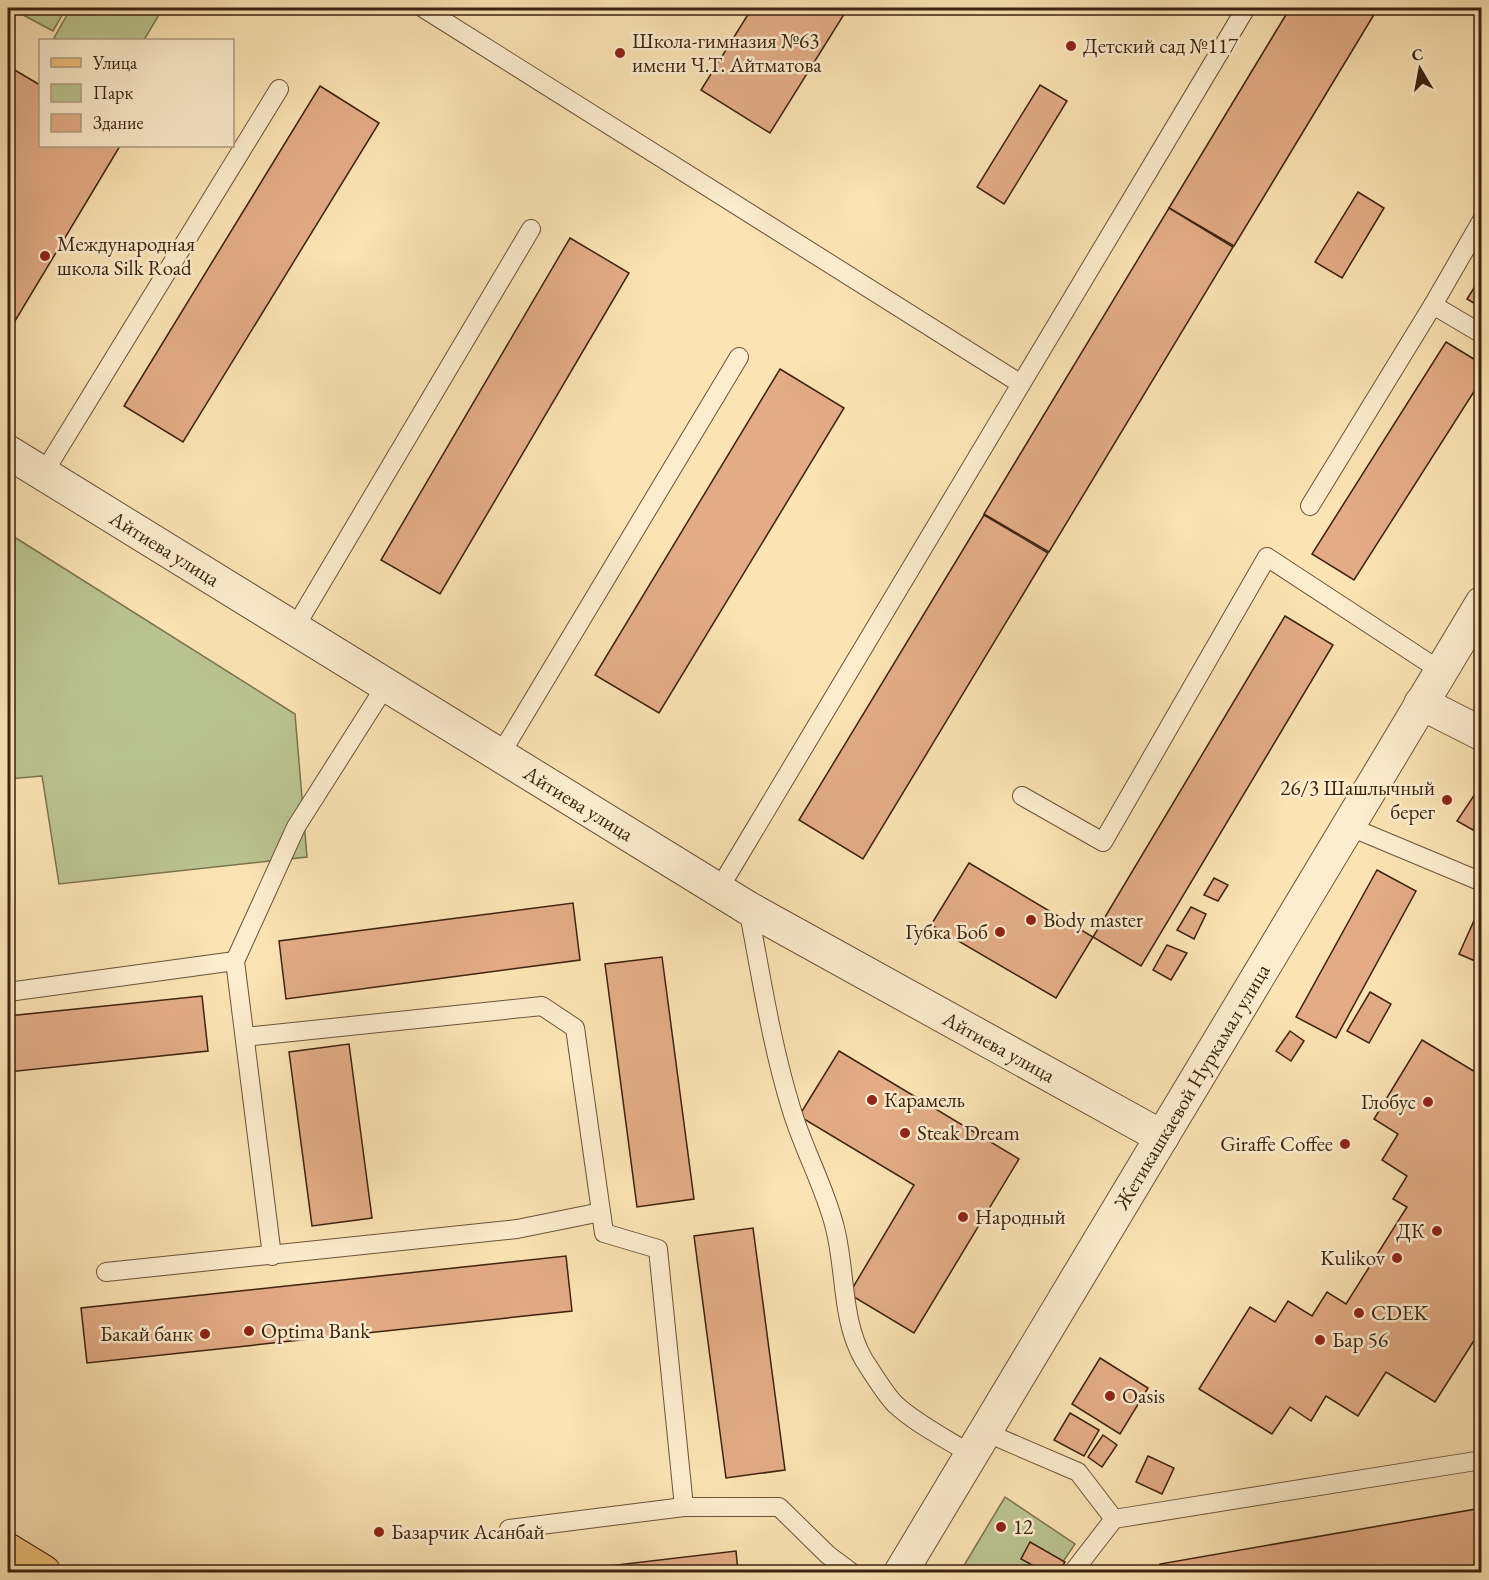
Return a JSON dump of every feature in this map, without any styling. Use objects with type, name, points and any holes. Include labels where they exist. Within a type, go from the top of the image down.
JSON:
[{"type":"main road","points":[[8,1550],[44,1572]]},
{"type":"street","name":"Айтиева улица","points":[[8,452],[748,908],[1162,1137]]},
{"type":"street","name":"Жетикашкаевой Нуркамал улица","points":[[901,1572],[1482,603]]},
{"type":"street","points":[[1421,703],[1482,734]]},
{"type":"lane","points":[[423,8],[1021,384]]},
{"type":"lane","points":[[719,890],[1246,8]]},
{"type":"lane","points":[[43,474],[279,89]]},
{"type":"lane","points":[[1310,506],[1433,305],[1482,220]]},
{"type":"lane","points":[[294,629],[531,229]]},
{"type":"lane","points":[[1433,305],[1482,333]]},
{"type":"lane","points":[[500,755],[739,357]]},
{"type":"lane","points":[[1022,796],[1103,842],[1267,557],[1441,671]]},
{"type":"lane","points":[[272,1256],[235,961],[296,827],[386,685]]},
{"type":"lane","points":[[1348,826],[1482,882]]},
{"type":"lane","points":[[748,908],[771,1034],[799,1133],[819,1179],[835,1228],[850,1328],[863,1359],[894,1403],[911,1417],[978,1444],[1078,1473],[1114,1519]]},
{"type":"lane","points":[[8,992],[235,961]]},
{"type":"lane","points":[[245,1037],[542,1006],[575,1028],[604,1233],[658,1249],[684,1507]]},
{"type":"lane","points":[[106,1272],[517,1229],[602,1212]]},
{"type":"lane","points":[[1074,1572],[1114,1519],[1482,1460]]},
{"type":"lane","points":[[509,1529],[684,1507],[779,1507],[828,1555],[851,1572]]},
{"type":"green space","points":[[10,8],[66,8],[53,31]]},
{"type":"green space","points":[[71,8],[163,8],[145,39],[54,38]]},
{"type":"green space","points":[[8,533],[295,714],[307,857],[59,884],[42,776],[8,779]]},
{"type":"green space","points":[[1005,1497],[1075,1544],[1056,1572],[960,1572]]},
{"type":"building","points":[[752,8],[848,8],[770,133],[701,90]]},
{"type":"building","points":[[1290,8],[1378,8],[1234,246],[1169,208]]},
{"type":"building","points":[[8,66],[39,84],[39,147],[119,147],[8,331]]},
{"type":"building","points":[[1040,85],[1067,101],[1004,204],[977,187]]},
{"type":"building","points":[[320,86],[379,123],[183,442],[124,406]]},
{"type":"building","points":[[1358,192],[1384,208],[1342,278],[1315,262]]},
{"type":"building","points":[[1169,208],[1233,247],[1049,552],[984,514]]},
{"type":"building","points":[[570,238],[629,273],[440,594],[381,560]]},
{"type":"building","points":[[1482,275],[1482,308],[1467,299]]},
{"type":"building","points":[[1446,342],[1482,364],[1482,379],[1354,580],[1312,554]]},
{"type":"building","points":[[780,369],[844,408],[659,713],[595,675]]},
{"type":"building","points":[[984,515],[1048,553],[863,859],[799,820]]},
{"type":"building","points":[[1285,616],[1333,645],[1141,966],[1093,937]]},
{"type":"building","points":[[1475,794],[1482,798],[1482,817],[1473,830],[1457,821]]},
{"type":"building","points":[[969,863],[1093,937],[1056,998],[931,925]]},
{"type":"building","points":[[1377,870],[1416,891],[1336,1038],[1296,1017]]},
{"type":"building","points":[[1214,878],[1228,885],[1218,901],[1204,895]]},
{"type":"building","points":[[573,903],[580,960],[286,999],[279,941]]},
{"type":"building","points":[[1191,907],[1206,914],[1194,939],[1177,930]]},
{"type":"building","points":[[1477,914],[1482,916],[1482,964],[1459,954]]},
{"type":"building","points":[[1167,945],[1187,953],[1171,980],[1153,970]]},
{"type":"building","points":[[662,957],[694,1199],[637,1207],[605,964]]},
{"type":"building","points":[[1370,992],[1391,1004],[1369,1043],[1347,1031]]},
{"type":"building","points":[[202,996],[208,1051],[8,1072],[8,1016]]},
{"type":"building","points":[[1290,1031],[1304,1041],[1291,1061],[1276,1051]]},
{"type":"building","name":"ДК","points":[[1422,1040],[1482,1076],[1482,1328],[1435,1402],[1386,1372],[1358,1416],[1326,1396],[1311,1421],[1290,1407],[1272,1434],[1199,1389],[1250,1307],[1275,1322],[1288,1301],[1312,1316],[1327,1292],[1346,1304],[1407,1207],[1393,1199],[1407,1176],[1382,1160],[1398,1134],[1374,1119]]},
{"type":"building","points":[[349,1044],[372,1218],[312,1226],[289,1052]]},
{"type":"building","points":[[839,1051],[1019,1159],[914,1333],[849,1294],[914,1185],[799,1116]]},
{"type":"building","points":[[753,1228],[785,1470],[726,1478],[694,1236]]},
{"type":"building","points":[[566,1256],[572,1311],[87,1363],[81,1308]]},
{"type":"building","name":"Oasis","points":[[1100,1358],[1148,1388],[1120,1434],[1072,1404]]},
{"type":"building","points":[[1070,1413],[1099,1430],[1084,1456],[1054,1440]]},
{"type":"building","points":[[1103,1435],[1117,1445],[1102,1467],[1088,1457]]},
{"type":"building","points":[[1148,1456],[1174,1468],[1162,1494],[1136,1482]]},
{"type":"building","points":[[1482,1508],[1482,1564],[1435,1572],[1162,1572],[1160,1564]]},
{"type":"building","points":[[1030,1542],[1065,1562],[1059,1572],[1045,1572],[1021,1559]]},
{"type":"building","points":[[736,1551],[738,1572],[557,1572]]},
{"type":"place","name":"Детский сад №117","points":[[1071,46]]},
{"type":"place","name":"Школа-гимназия №63 имени Ч.Т. Айтматова","points":[[620,53]]},
{"type":"place","name":"Международная школа Silk Road","points":[[45,256]]},
{"type":"place","name":"26/3 Шашлычный берег","points":[[1447,800]]},
{"type":"place","name":"Body master","points":[[1031,920]]},
{"type":"place","name":"Губка Боб","points":[[1000,932]]},
{"type":"place","name":"Карамель","points":[[872,1100]]},
{"type":"place","name":"Глобус","points":[[1428,1102]]},
{"type":"place","name":"Steak Dream","points":[[905,1133]]},
{"type":"place","name":"Giraffe Coffee","points":[[1345,1144]]},
{"type":"place","name":"Народный","points":[[963,1217]]},
{"type":"place","name":"ДК","points":[[1437,1231]]},
{"type":"place","name":"Kulikov","points":[[1397,1258]]},
{"type":"place","name":"CDEK","points":[[1359,1313]]},
{"type":"place","name":"Optima Bank","points":[[249,1331]]},
{"type":"place","name":"Бакай банк","points":[[205,1334]]},
{"type":"place","name":"Бар 56","points":[[1320,1340]]},
{"type":"place","name":"Oasis","points":[[1110,1396]]},
{"type":"place","name":"12","points":[[1001,1527]]},
{"type":"place","name":"Базарчик Асанбай","points":[[379,1532]]}]
